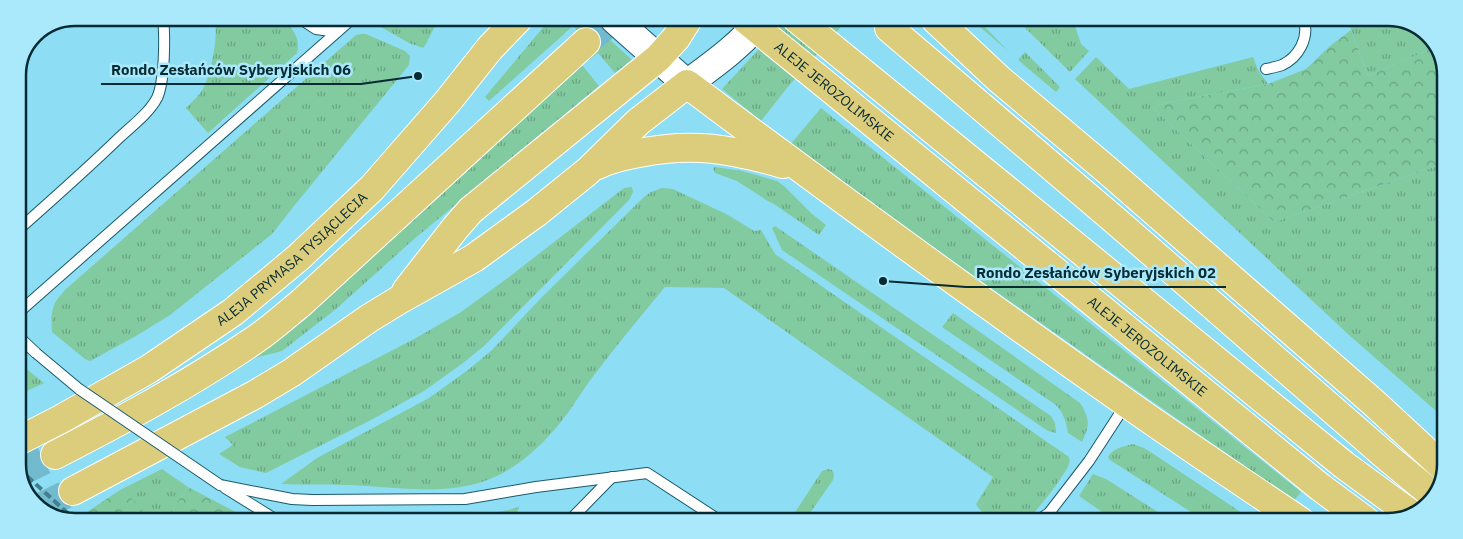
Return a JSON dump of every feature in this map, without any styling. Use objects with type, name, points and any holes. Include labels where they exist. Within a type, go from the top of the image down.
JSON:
[{"type":"main road","points":[[490,48],[493,26]]},
{"type":"main road","name":"ALEJA PRYMASA TYSIĄCLECIA","points":[[26,436],[61,419],[149,369],[234,312],[260,290],[327,233],[372,188],[511,26]]},
{"type":"main road","points":[[623,26],[687,84],[1005,318],[1288,513]]},
{"type":"main road","points":[[399,300],[471,210],[658,58],[676,38],[684,26]]},
{"type":"main road","name":"ALEJE JEROZOLIMSKIE","points":[[754,26],[1313,482],[1354,513]]},
{"type":"main road","points":[[73,491],[256,394],[368,319],[474,258],[536,213],[588,171],[638,122],[725,56],[756,26]]},
{"type":"main road","points":[[806,26],[1301,430],[1405,510]]},
{"type":"main road","points":[[942,26],[999,79],[1115,176],[1374,403],[1437,461]]},
{"type":"main road","points":[[889,28],[1428,491]]},
{"type":"main road","points":[[55,455],[120,422],[183,386],[255,340],[301,303],[586,42]]},
{"type":"main road","points":[[588,171],[604,162],[621,156],[660,149],[697,147],[749,154],[800,168]]},
{"type":"lane","points":[[26,223],[120,138],[147,111],[157,97],[161,84],[164,50],[163,26]]},
{"type":"lane","points":[[311,26],[316,29],[336,32]]},
{"type":"lane","points":[[26,306],[343,26]]},
{"type":"lane","points":[[1266,69],[1281,65],[1292,58],[1301,48],[1305,26]]},
{"type":"lane","points":[[26,344],[79,389],[220,485],[265,513]]},
{"type":"lane","points":[[1049,513],[1089,461],[1127,403]]},
{"type":"lane","points":[[220,485],[292,499],[465,499],[536,487],[647,473],[708,513]]},
{"type":"lane","points":[[577,513],[612,478]]},
{"type":"green space","points":[[216,26],[290,26],[297,38],[298,47],[297,53],[208,133],[186,108],[204,87],[212,63]]},
{"type":"green space","points":[[379,26],[435,26],[423,48],[409,43]]},
{"type":"green space","points":[[544,26],[573,26],[489,101],[485,97]]},
{"type":"green space","points":[[573,26],[595,26],[632,60],[615,73],[598,53],[582,65],[599,86],[414,239],[336,309],[282,351],[243,361],[596,48]]},
{"type":"green space","points":[[778,26],[842,26],[787,88],[761,121],[722,89]]},
{"type":"green space","points":[[979,26],[984,26],[1008,51]]},
{"type":"green space","points":[[1023,26],[1075,26],[1081,44],[1089,51],[1070,72]]},
{"type":"green space","points":[[1350,26],[1398,27],[1418,36],[1430,50],[1368,76]]},
{"type":"green space","points":[[1351,30],[1368,76],[1430,50],[1437,72],[1437,166],[1274,222],[1153,108],[1165,103],[1268,84],[1306,69],[1330,46]]},
{"type":"green space","points":[[366,34],[405,51],[410,56],[409,65],[272,234],[170,315],[90,361],[52,332],[53,308],[57,299],[66,289],[356,35]]},
{"type":"green space","points":[[1025,52],[1060,87],[1056,92],[1018,60]]},
{"type":"green space","points":[[1096,57],[1129,89],[1253,57],[1258,70],[1268,84],[1165,103],[1153,108],[1274,222],[1437,166],[1437,412],[1349,335],[1075,79]]},
{"type":"green space","points":[[821,108],[1301,492],[1294,501],[789,146]]},
{"type":"green space","points":[[713,168],[742,171],[777,181],[826,225],[819,235],[737,181],[715,173]]},
{"type":"green space","points":[[632,187],[633,192],[629,200],[484,346],[424,391],[266,473],[240,467],[219,454],[233,445],[225,437],[416,338],[461,312],[624,188]]},
{"type":"green space","points":[[662,188],[673,189],[728,215],[754,231],[761,230],[775,254],[1069,457],[1066,470],[1037,510],[1034,513],[983,513],[976,504],[993,477],[724,288],[665,287],[588,383],[565,417],[552,432],[535,450],[515,466],[493,478],[449,489],[281,484],[317,458],[429,398],[468,370],[492,350],[542,297],[651,192]]},
{"type":"green space","points":[[775,226],[1051,416],[1055,423],[1056,433],[1048,431],[782,250],[772,228]]},
{"type":"green space","points":[[953,313],[1080,403],[1086,413],[1088,422],[1082,442],[1068,433],[1061,411],[1056,405],[942,327]]},
{"type":"green space","points":[[26,369],[44,383],[26,391]]},
{"type":"green space","points":[[1133,444],[1144,448],[1242,513],[1193,513],[1110,460],[1108,457],[1110,454],[1122,447]]},
{"type":"green space","points":[[162,469],[188,487],[169,513],[142,513],[141,507],[120,490]]},
{"type":"green space","points":[[832,470],[834,474],[833,480],[810,513],[795,513],[822,471]]},
{"type":"green space","points":[[1093,474],[1106,479],[1159,513],[1103,513],[1079,496]]},
{"type":"green space","points":[[188,487],[238,513],[169,513]]},
{"type":"green space","points":[[120,490],[142,507],[142,513],[86,513]]},
{"type":"green space","points":[[519,507],[517,513],[489,513]]},
{"type":"tunnel","points":[[586,42],[605,26]]},
{"type":"tunnel","points":[[26,469],[55,455]]},
{"type":"tunnel","points":[[47,504],[73,491]]},
{"type":"railway","points":[[28,477],[67,512]]},
{"type":"place","name":"Rondo Zesłańców Syberyjskich 06","points":[[418,76]]},
{"type":"place","name":"Rondo Zesłańców Syberyjskich 02","points":[[883,281]]}]
